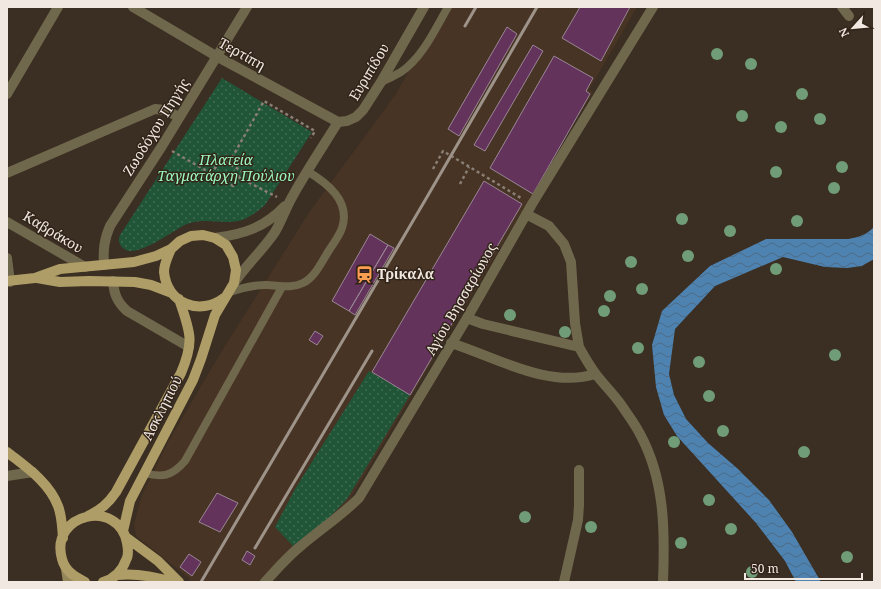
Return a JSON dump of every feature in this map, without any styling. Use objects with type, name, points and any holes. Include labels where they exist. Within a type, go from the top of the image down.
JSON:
[{"type":"main road","points":[[8,282],[35,278],[60,269],[134,262],[156,256],[171,249],[180,241],[191,236],[203,235],[215,238],[226,245],[233,257],[236,270],[230,290],[217,303],[198,307],[188,305],[175,296],[151,285],[113,281],[60,282],[35,278]]},
{"type":"main road","name":"Ασκληπιού","points":[[62,538],[72,523],[101,509],[109,502],[116,492],[181,373],[189,347],[190,338],[187,324],[175,296],[166,283],[164,271],[166,260],[171,249]]},
{"type":"main road","name":"Ασκληπιού","points":[[117,575],[124,567],[128,558],[128,548],[125,535],[130,501],[193,380],[215,315],[230,290]]},
{"type":"main road","points":[[7,452],[32,472],[52,493],[58,506],[61,520],[62,538],[60,554],[62,562],[66,569],[75,577],[85,582]]},
{"type":"main road","points":[[88,516],[108,518],[117,524],[125,535],[158,561],[179,582]]},
{"type":"main road","points":[[66,569],[68,582]]},
{"type":"main road","points":[[106,582],[117,575],[132,574],[146,575],[172,582]]},
{"type":"street","points":[[7,94],[58,7]]},
{"type":"street","name":"Τερτίπη","points":[[133,7],[216,56],[338,122]]},
{"type":"street","name":"Ζωοδόχου Πηγής","points":[[104,265],[104,238],[110,226],[162,146],[247,7]]},
{"type":"street","name":"Ευριπίδου","points":[[338,122],[347,121],[356,117],[363,110],[381,82],[424,7]]},
{"type":"street","name":"Αγίου Βησσαρίωνος","points":[[265,582],[282,563],[302,545],[360,498],[467,318],[526,214],[653,7]]},
{"type":"street","points":[[842,7],[849,16]]},
{"type":"street","points":[[7,173],[155,109],[165,110],[179,117]]},
{"type":"street","points":[[230,290],[244,268],[276,231],[290,200],[338,122]]},
{"type":"street","points":[[215,238],[237,235],[252,230],[277,214],[290,200]]},
{"type":"street","points":[[526,214],[549,226],[564,244],[571,262],[575,323],[579,347],[595,374],[616,398],[640,432],[650,454],[658,477],[663,514],[663,582]]},
{"type":"street","name":"Καβράκου","points":[[7,222],[85,267]]},
{"type":"street","points":[[7,258],[8,282]]},
{"type":"street","points":[[113,281],[116,297],[127,311],[189,347]]},
{"type":"street","points":[[467,318],[490,326],[579,347]]},
{"type":"street","points":[[451,343],[510,365],[548,376],[567,378],[586,377],[595,374]]},
{"type":"street","points":[[564,582],[578,520],[579,470]]},
{"type":"street","points":[[7,476],[32,472]]},
{"type":"lane","points":[[381,82],[401,71],[414,60],[425,46],[448,7]]},
{"type":"lane","points":[[230,290],[266,285],[282,287],[293,286],[302,283],[317,270],[341,230],[344,221],[344,211],[340,200],[332,189],[322,180],[307,171]]},
{"type":"lane","points":[[144,473],[156,476],[166,476],[180,467],[185,461],[282,287]]},
{"type":"path","points":[[229,163],[264,100],[315,131],[307,144]]},
{"type":"path","points":[[162,146],[233,186],[242,171],[220,159],[212,174]]},
{"type":"path","points":[[433,169],[443,151],[522,199]]},
{"type":"path","points":[[460,184],[470,167]]},
{"type":"path","points":[[238,177],[276,198],[280,191]]},
{"type":"shaded area","points":[[444,7],[637,7],[589,90],[593,92],[347,504],[274,566],[260,582],[188,582],[190,579],[136,536],[134,524],[142,495],[168,442],[220,354],[310,211],[396,94]]},
{"type":"green space","name":"Πλατεία Ταγματάρχη Πούλιου","points":[[222,78],[312,132],[265,205],[251,216],[242,220],[230,222],[203,221],[190,223],[145,248],[135,251],[127,250],[120,244],[120,235]]},
{"type":"green space","points":[[369,371],[410,395],[347,499],[326,521],[293,546],[275,527],[295,489]]},
{"type":"water","points":[[874,227],[874,259],[862,266],[847,268],[825,267],[783,257],[715,286],[675,329],[669,374],[674,395],[686,419],[708,443],[738,469],[769,500],[792,532],[821,582],[796,582],[785,561],[756,523],[677,436],[664,415],[656,387],[652,345],[662,311],[710,266],[766,239],[848,239],[862,235]]},
{"type":"building","points":[[580,7],[630,7],[601,61],[562,38]]},
{"type":"building","points":[[507,27],[517,34],[459,136],[448,129]]},
{"type":"building","points":[[533,45],[543,51],[485,151],[474,145]]},
{"type":"building","points":[[554,56],[593,78],[586,91],[590,94],[533,194],[490,168]]},
{"type":"building","points":[[484,181],[522,204],[410,395],[372,372]]},
{"type":"building","points":[[370,234],[388,245],[349,311],[332,301]]},
{"type":"building","points":[[388,245],[394,248],[355,315],[349,311]]},
{"type":"building","points":[[315,331],[323,336],[317,345],[309,340]]},
{"type":"building","points":[[217,493],[238,503],[220,532],[199,522]]},
{"type":"building","points":[[247,551],[255,556],[250,565],[242,560]]},
{"type":"building","points":[[189,554],[201,562],[192,576],[180,567]]},
{"type":"railway","points":[[465,26],[476,7]]},
{"type":"railway","points":[[201,582],[537,7]]},
{"type":"railway","points":[[255,548],[372,351]]},
{"type":"place","name":"Τρίκαλα","points":[[364,274]]}]
